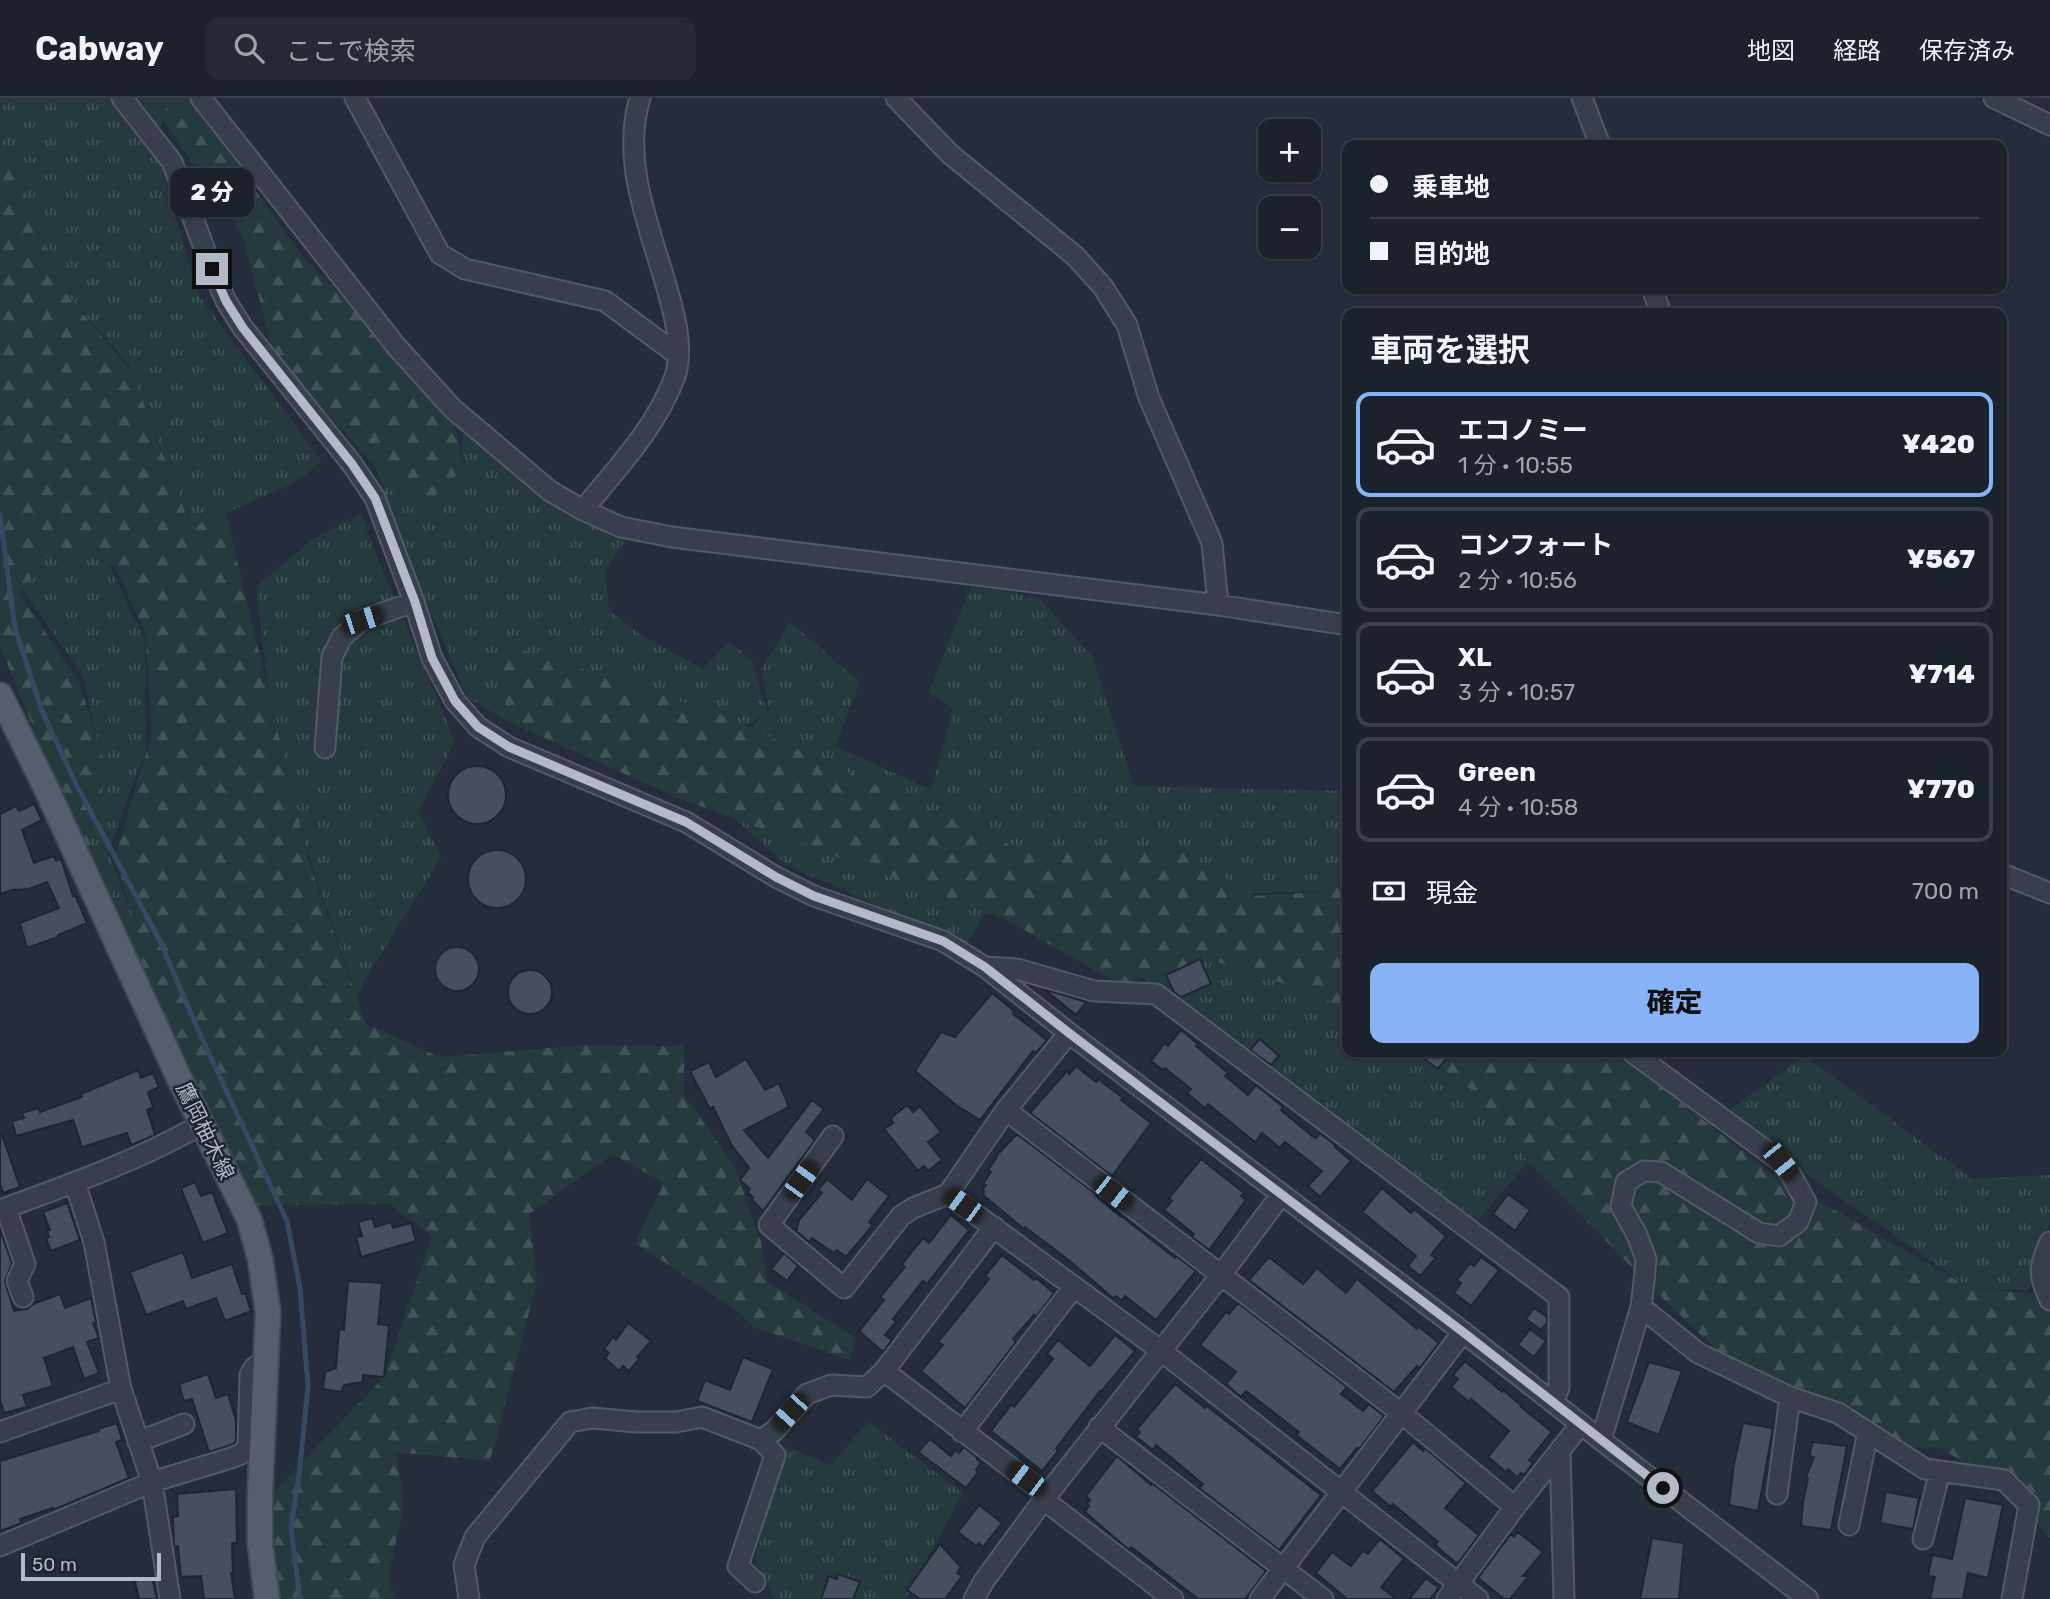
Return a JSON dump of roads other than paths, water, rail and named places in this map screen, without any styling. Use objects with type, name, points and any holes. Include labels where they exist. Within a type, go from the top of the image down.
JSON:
[{"type":"main road","name":"鷹岡柚木線","points":[[0,697],[47,790],[202,1125],[249,1219],[260,1258],[268,1312],[260,1494],[260,1543],[267,1599]]},
{"type":"street","points":[[122,98],[172,162],[212,269],[226,301],[243,328],[352,464],[375,498],[415,602],[432,658],[455,701],[478,727],[509,747],[686,822],[776,877],[814,896],[943,941],[985,967],[1808,1599]]},
{"type":"street","points":[[201,98],[396,346],[452,408],[550,491],[583,510],[621,527],[672,537],[1218,605],[1342,624]]},
{"type":"street","points":[[355,98],[440,254],[465,269],[605,301],[677,355]]},
{"type":"street","points":[[583,510],[656,417],[675,376],[677,322],[639,191],[633,146],[640,98]]},
{"type":"street","points":[[896,98],[950,154],[1075,256],[1109,297],[1127,325],[1149,397],[1212,543],[1218,605]]},
{"type":"street","points":[[1583,98],[1598,140]]},
{"type":"street","points":[[1994,98],[2050,125]]},
{"type":"street","points":[[325,748],[332,657],[342,637],[362,620],[415,602]]},
{"type":"street","points":[[2007,876],[2050,893]]},
{"type":"street","points":[[985,967],[1017,969],[1094,991],[1156,994],[1559,1297],[1559,1388],[1553,1402]]},
{"type":"street","points":[[834,1136],[769,1225],[844,1288],[901,1216],[913,1208],[948,1194],[1006,1110],[1069,1033]]},
{"type":"street","points":[[1601,1440],[1641,1307],[1646,1259],[1621,1206],[1626,1182],[1644,1171],[1661,1172],[1759,1233],[1779,1236],[1798,1222],[1805,1202],[1791,1175],[1780,1161],[1639,1057]]},
{"type":"street","points":[[1006,1110],[1401,1413],[1516,1507]]},
{"type":"street","points":[[23,1297],[17,1281],[24,1264],[3,1209],[75,1183],[172,1142],[202,1125]]},
{"type":"street","points":[[75,1183],[94,1241],[121,1389],[152,1482],[170,1599]]},
{"type":"street","points":[[948,1194],[1160,1350],[1342,1493],[1453,1591],[1478,1599]]},
{"type":"street","points":[[974,1599],[984,1581],[1046,1497],[1281,1195]]},
{"type":"street","points":[[761,1440],[774,1431],[807,1394],[831,1385],[867,1387],[884,1371],[993,1227]]},
{"type":"street","points":[[2050,1242],[2041,1262],[2041,1282],[2050,1300]]},
{"type":"street","points":[[962,1432],[1074,1287]]},
{"type":"street","points":[[1641,1307],[1698,1353],[1790,1397],[1838,1413],[1925,1469],[2004,1480],[2029,1505],[2012,1599]]},
{"type":"street","points":[[1260,1599],[1463,1332]]},
{"type":"street","points":[[0,1546],[152,1482],[241,1454],[248,1446],[250,1375],[254,1368],[266,1359]]},
{"type":"street","points":[[884,1371],[1173,1599]]},
{"type":"street","points":[[0,1432],[121,1389]]},
{"type":"street","points":[[1777,1494],[1790,1397]]},
{"type":"street","points":[[469,1599],[464,1565],[475,1537],[570,1422],[592,1418],[676,1422],[702,1417],[761,1440],[775,1455],[738,1566],[755,1582]]},
{"type":"street","points":[[138,1442],[184,1424]]},
{"type":"street","points":[[1453,1591],[1581,1424]]},
{"type":"street","points":[[1100,1427],[1323,1599]]},
{"type":"street","points":[[1849,1525],[1868,1433]]},
{"type":"street","points":[[1560,1450],[1564,1599]]},
{"type":"street","points":[[1923,1539],[1940,1471]]},
{"type":"waterway","points":[[0,515],[15,628],[42,711],[78,788],[160,941],[287,1221],[300,1288],[308,1386],[291,1527],[300,1599]]}]
